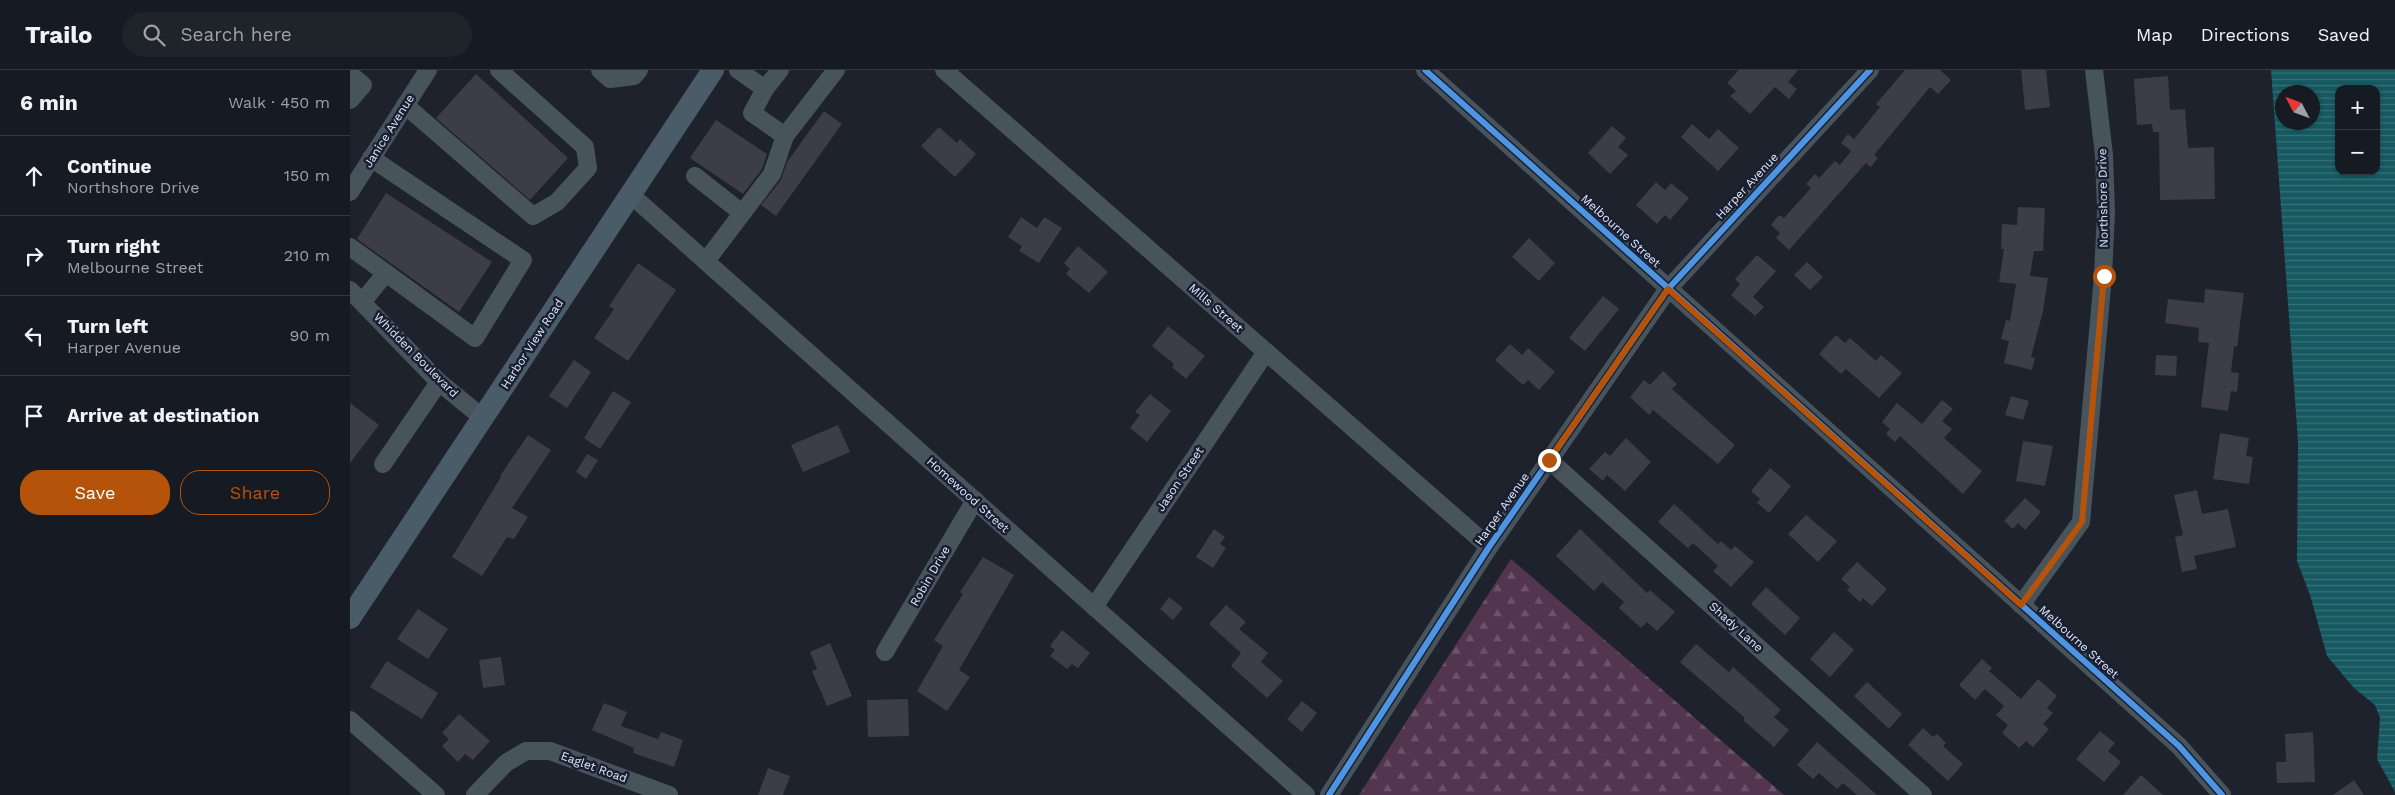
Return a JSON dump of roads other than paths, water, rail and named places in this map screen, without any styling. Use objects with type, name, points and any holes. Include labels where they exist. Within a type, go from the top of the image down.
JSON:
[{"type":"main road","name":"Harbor View Road","points":[[350,618],[713,70]]},
{"type":"street","name":"Janice Avenue","points":[[350,192],[428,70]]},
{"type":"street","points":[[405,105],[533,216],[557,202],[588,168],[586,147],[499,70]]},
{"type":"street","points":[[600,70],[610,79],[634,76],[639,70]]},
{"type":"street","points":[[738,70],[765,89]]},
{"type":"street","points":[[780,70],[765,89],[752,113],[785,136]]},
{"type":"street","points":[[706,261],[772,174],[785,136],[836,70]]},
{"type":"street","name":"Mills Street","points":[[944,70],[1489,547]]},
{"type":"street","name":"Melbourne Street","points":[[1424,70],[2179,746],[2222,795]]},
{"type":"street","name":"Harper Avenue","points":[[1330,795],[1489,547],[1668,289],[1870,70]]},
{"type":"street","name":"Northshore Drive","points":[[2021,605],[2082,522],[2104,276],[2106,212],[2104,156],[2094,70]]},
{"type":"street","points":[[350,74],[363,85],[350,100]]},
{"type":"street","points":[[350,247],[475,338],[523,260],[372,158]]},
{"type":"street","points":[[694,176],[742,213]]},
{"type":"street","name":"Homewood Street","points":[[630,194],[1306,795]]},
{"type":"street","points":[[356,296],[386,274]]},
{"type":"street","name":"Whidden Boulevard","points":[[356,296],[440,382],[483,418]]},
{"type":"street","name":"Jason Street","points":[[1094,607],[1266,352]]},
{"type":"street","points":[[383,464],[440,382]]},
{"type":"street","name":"Shady Lane","points":[[1549,460],[1923,795]]},
{"type":"street","name":"Robin Drive","points":[[886,652],[975,500]]},
{"type":"street","points":[[350,720],[436,795]]},
{"type":"street","name":"Eaglet Road","points":[[474,795],[506,763],[526,751],[550,751],[669,795]]},
{"type":"water","points":[[2271,70],[2395,70],[2395,792],[2377,759],[2380,718],[2375,705],[2354,688],[2327,656],[2310,595],[2297,561],[2298,441],[2275,130],[2320,130],[2320,85],[2275,85],[2275,125]]}]
